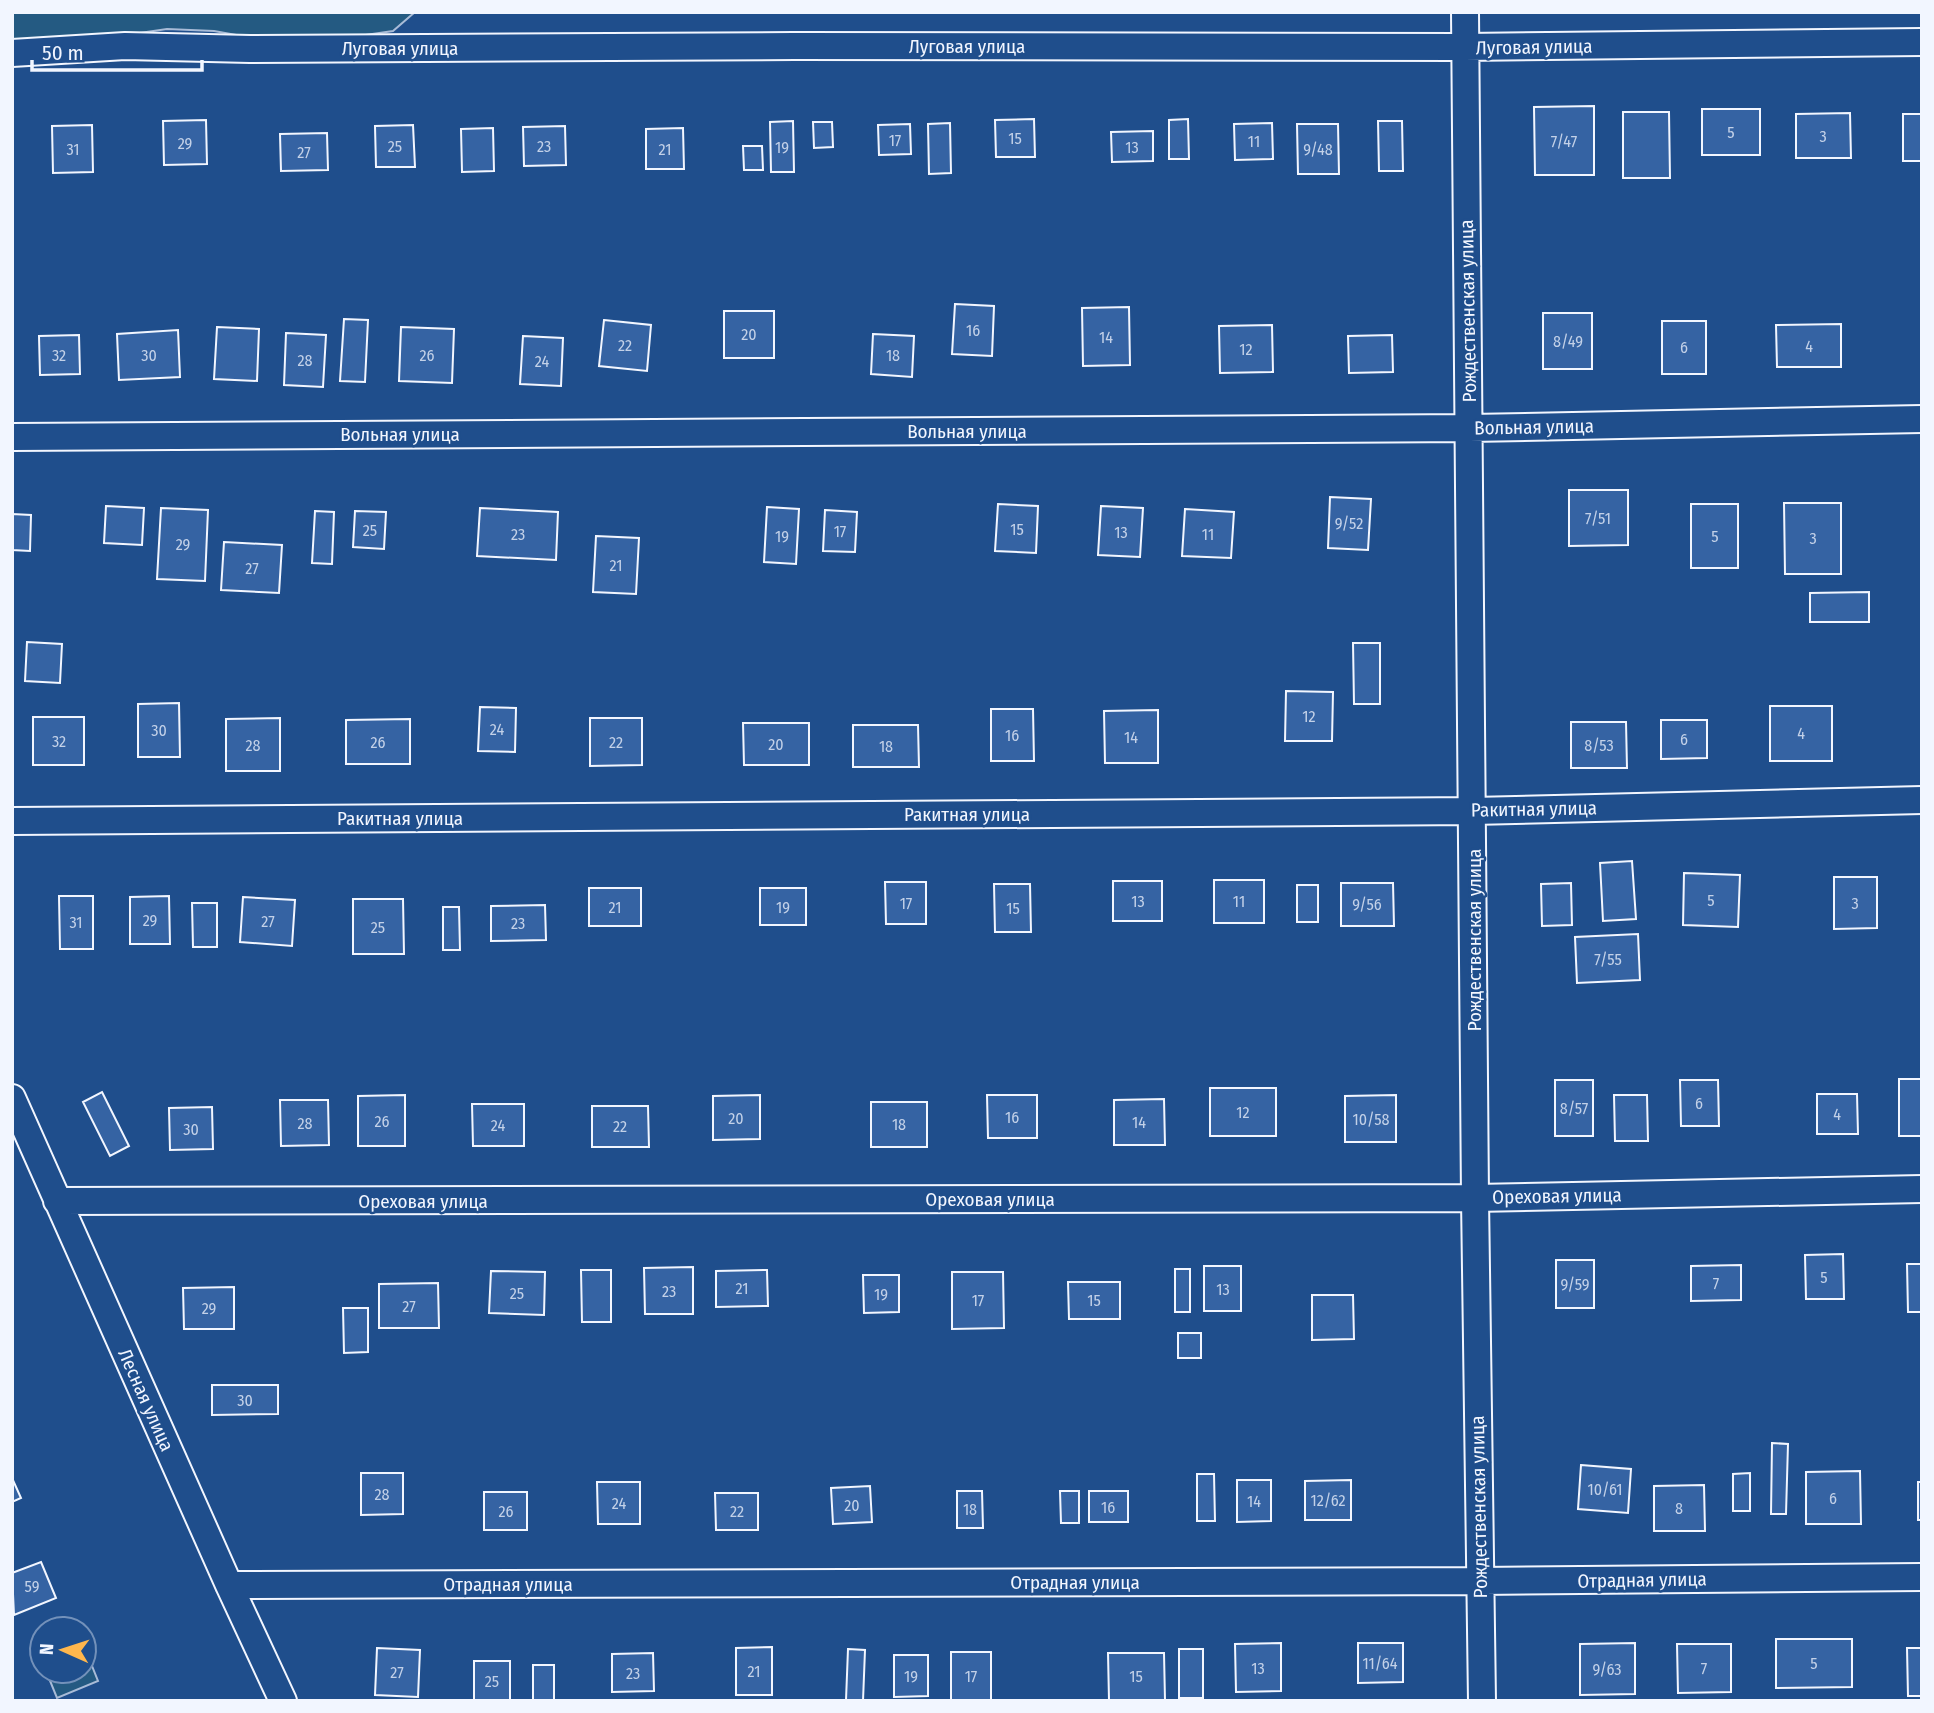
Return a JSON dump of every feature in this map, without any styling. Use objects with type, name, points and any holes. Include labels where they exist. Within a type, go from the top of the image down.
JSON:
[{"type":"street","name":"Рождественская улица","points":[[1465,12],[1482,1701]]},
{"type":"street","name":"Луговая улица","points":[[12,53],[125,46],[250,49],[780,46],[1465,47],[1922,42]]},
{"type":"street","name":"Вольная улица","points":[[12,436],[1470,428],[1922,419]]},
{"type":"street","name":"Ракитная улица","points":[[12,821],[1473,811],[1922,800]]},
{"type":"street","name":"Лесная улица","points":[[12,1098],[283,1701]]},
{"type":"street","name":"Ореховая улица","points":[[57,1202],[1475,1198],[1922,1189]]},
{"type":"street","name":"Отрадная улица","points":[[229,1585],[1922,1577]]},
{"type":"shaded area","points":[[12,12],[415,12],[393,31],[331,40],[270,41],[214,31],[167,29],[57,45],[12,44]]},
{"type":"shaded area","points":[[52,1685],[88,1685],[57,1698]]},
{"type":"building","points":[[1594,106],[1594,175],[1535,175],[1534,107]]},
{"type":"building","points":[[1702,109],[1760,109],[1760,155],[1702,155]]},
{"type":"building","points":[[1623,112],[1669,112],[1670,178],[1623,178]]},
{"type":"building","points":[[1850,113],[1851,158],[1796,158],[1796,114]]},
{"type":"building","points":[[1903,114],[1922,114],[1922,161],[1903,161]]},
{"type":"building","points":[[1034,119],[1035,157],[996,157],[995,120]]},
{"type":"building","points":[[1188,119],[1189,159],[1169,159],[1169,120]]},
{"type":"building","points":[[206,120],[207,164],[164,165],[163,121]]},
{"type":"building","points":[[793,121],[794,172],[771,172],[770,122]]},
{"type":"building","points":[[1378,121],[1402,121],[1403,171],[1379,171]]},
{"type":"building","points":[[813,122],[832,122],[833,147],[814,148]]},
{"type":"building","points":[[950,123],[951,173],[929,174],[928,124]]},
{"type":"building","points":[[1272,123],[1273,159],[1235,160],[1234,124]]},
{"type":"building","points":[[910,124],[911,154],[879,155],[878,125]]},
{"type":"building","points":[[1297,124],[1338,124],[1339,174],[1298,174]]},
{"type":"building","points":[[92,125],[93,172],[53,173],[52,126]]},
{"type":"building","points":[[413,125],[415,167],[376,167],[375,126]]},
{"type":"building","points":[[565,126],[566,165],[524,166],[523,127]]},
{"type":"building","points":[[493,128],[494,171],[462,172],[461,129]]},
{"type":"building","points":[[683,128],[684,169],[646,169],[646,129]]},
{"type":"building","points":[[1153,131],[1153,161],[1112,162],[1111,132]]},
{"type":"building","points":[[327,133],[328,170],[281,171],[280,134]]},
{"type":"building","points":[[743,146],[762,146],[763,170],[744,170]]},
{"type":"building","points":[[955,304],[994,306],[992,356],[952,354]]},
{"type":"building","points":[[1129,307],[1130,365],[1083,366],[1082,308]]},
{"type":"building","points":[[724,311],[774,311],[774,358],[724,358]]},
{"type":"building","points":[[1543,313],[1592,313],[1592,369],[1543,369]]},
{"type":"building","points":[[344,319],[368,320],[365,382],[340,381]]},
{"type":"building","points":[[604,320],[651,325],[647,371],[599,366]]},
{"type":"building","points":[[1662,321],[1706,321],[1706,374],[1662,374]]},
{"type":"building","points":[[1841,324],[1841,367],[1777,367],[1776,325]]},
{"type":"building","points":[[1272,325],[1273,372],[1220,373],[1219,326]]},
{"type":"building","points":[[217,327],[259,329],[257,381],[214,379]]},
{"type":"building","points":[[401,327],[454,329],[452,383],[399,381]]},
{"type":"building","points":[[178,330],[180,377],[119,380],[117,334]]},
{"type":"building","points":[[286,333],[326,335],[323,387],[284,385]]},
{"type":"building","points":[[873,334],[914,336],[912,377],[871,374]]},
{"type":"building","points":[[79,335],[80,374],[40,375],[39,336]]},
{"type":"building","points":[[1392,335],[1393,372],[1349,373],[1348,336]]},
{"type":"building","points":[[523,336],[563,338],[561,386],[520,384]]},
{"type":"building","points":[[1569,490],[1628,490],[1628,545],[1569,546]]},
{"type":"building","points":[[1330,497],[1371,499],[1368,550],[1328,548]]},
{"type":"building","points":[[1784,503],[1841,503],[1841,574],[1785,574]]},
{"type":"building","points":[[998,504],[1038,506],[1036,553],[995,551]]},
{"type":"building","points":[[1691,504],[1738,504],[1738,568],[1691,568]]},
{"type":"building","points":[[106,506],[144,508],[142,545],[104,543]]},
{"type":"building","points":[[1101,506],[1143,508],[1140,557],[1098,555]]},
{"type":"building","points":[[767,507],[799,509],[796,564],[764,562]]},
{"type":"building","points":[[161,508],[208,510],[205,581],[157,579]]},
{"type":"building","points":[[480,508],[558,512],[556,560],[477,556]]},
{"type":"building","points":[[1185,509],[1234,512],[1231,558],[1182,556]]},
{"type":"building","points":[[825,510],[857,512],[855,552],[823,551]]},
{"type":"building","points":[[315,511],[334,512],[332,564],[312,563]]},
{"type":"building","points":[[355,511],[386,512],[384,549],[353,547]]},
{"type":"building","points":[[12,514],[31,515],[30,551],[12,550]]},
{"type":"building","points":[[596,536],[639,538],[636,594],[593,592]]},
{"type":"building","points":[[224,542],[282,545],[279,593],[221,590]]},
{"type":"building","points":[[1869,592],[1869,622],[1810,622],[1810,593]]},
{"type":"building","points":[[27,642],[62,644],[60,683],[25,681]]},
{"type":"building","points":[[1353,643],[1380,643],[1380,704],[1354,704]]},
{"type":"building","points":[[1286,691],[1333,692],[1332,741],[1285,741]]},
{"type":"building","points":[[179,703],[180,757],[138,757],[138,704]]},
{"type":"building","points":[[1770,706],[1832,706],[1832,761],[1770,761]]},
{"type":"building","points":[[480,707],[516,708],[515,752],[478,751]]},
{"type":"building","points":[[991,709],[1033,709],[1034,761],[991,761]]},
{"type":"building","points":[[1158,710],[1158,763],[1105,763],[1104,711]]},
{"type":"building","points":[[33,717],[84,717],[84,765],[33,765]]},
{"type":"building","points":[[280,718],[280,771],[226,771],[226,719]]},
{"type":"building","points":[[590,718],[642,718],[642,765],[590,766]]},
{"type":"building","points":[[410,719],[410,764],[346,764],[346,720]]},
{"type":"building","points":[[1661,720],[1707,720],[1707,758],[1661,759]]},
{"type":"building","points":[[1571,722],[1626,722],[1627,768],[1571,768]]},
{"type":"building","points":[[743,723],[809,723],[809,765],[744,765]]},
{"type":"building","points":[[853,725],[918,725],[919,767],[853,767]]},
{"type":"building","points":[[1632,861],[1636,919],[1603,921],[1600,863]]},
{"type":"building","points":[[1684,873],[1740,875],[1738,927],[1683,925]]},
{"type":"building","points":[[1834,877],[1877,877],[1877,928],[1834,929]]},
{"type":"building","points":[[1214,880],[1264,880],[1264,923],[1214,923]]},
{"type":"building","points":[[1113,881],[1162,881],[1162,921],[1113,921]]},
{"type":"building","points":[[885,882],[926,882],[926,924],[886,924]]},
{"type":"building","points":[[1341,883],[1393,883],[1394,926],[1341,926]]},
{"type":"building","points":[[1571,883],[1572,925],[1542,926],[1541,884]]},
{"type":"building","points":[[994,884],[1030,884],[1031,932],[995,932]]},
{"type":"building","points":[[1297,885],[1318,885],[1318,922],[1297,922]]},
{"type":"building","points":[[589,888],[641,888],[641,926],[589,926]]},
{"type":"building","points":[[760,888],[806,888],[806,925],[760,925]]},
{"type":"building","points":[[59,896],[93,896],[93,949],[60,949]]},
{"type":"building","points":[[169,896],[170,944],[130,944],[130,897]]},
{"type":"building","points":[[243,897],[295,900],[292,946],[240,942]]},
{"type":"building","points":[[353,899],[403,899],[404,954],[353,954]]},
{"type":"building","points":[[192,903],[217,903],[217,947],[193,947]]},
{"type":"building","points":[[545,905],[546,940],[491,941],[491,906]]},
{"type":"building","points":[[443,907],[459,907],[460,950],[443,950]]},
{"type":"building","points":[[1638,934],[1640,980],[1577,983],[1575,937]]},
{"type":"building","points":[[1899,1079],[1922,1079],[1922,1136],[1899,1136]]},
{"type":"building","points":[[1555,1080],[1593,1080],[1593,1136],[1555,1136]]},
{"type":"building","points":[[1680,1080],[1718,1080],[1719,1126],[1681,1126]]},
{"type":"building","points":[[1210,1088],[1276,1088],[1276,1136],[1210,1136]]},
{"type":"building","points":[[102,1092],[129,1146],[110,1156],[83,1102]]},
{"type":"building","points":[[1817,1094],[1857,1094],[1858,1134],[1817,1134]]},
{"type":"building","points":[[405,1095],[405,1146],[358,1146],[358,1096]]},
{"type":"building","points":[[760,1095],[760,1139],[713,1140],[713,1096]]},
{"type":"building","points":[[987,1095],[1037,1095],[1037,1138],[988,1138]]},
{"type":"building","points":[[1396,1095],[1396,1142],[1345,1142],[1345,1096]]},
{"type":"building","points":[[1614,1095],[1647,1095],[1648,1141],[1615,1141]]},
{"type":"building","points":[[1164,1099],[1165,1145],[1114,1145],[1114,1100]]},
{"type":"building","points":[[280,1100],[328,1100],[329,1145],[281,1146]]},
{"type":"building","points":[[871,1102],[927,1102],[927,1147],[871,1147]]},
{"type":"building","points":[[472,1104],[524,1104],[524,1146],[473,1146]]},
{"type":"building","points":[[592,1106],[648,1106],[649,1147],[592,1147]]},
{"type":"building","points":[[212,1107],[213,1149],[170,1150],[169,1108]]},
{"type":"building","points":[[1843,1254],[1844,1299],[1806,1299],[1805,1255]]},
{"type":"building","points":[[1556,1260],[1594,1260],[1594,1308],[1556,1308]]},
{"type":"building","points":[[1907,1264],[1922,1264],[1922,1312],[1908,1312]]},
{"type":"building","points":[[1741,1265],[1741,1300],[1691,1301],[1691,1266]]},
{"type":"building","points":[[1204,1266],[1241,1266],[1241,1311],[1204,1311]]},
{"type":"building","points":[[693,1267],[693,1314],[645,1314],[644,1268]]},
{"type":"building","points":[[1175,1269],[1190,1269],[1190,1312],[1175,1312]]},
{"type":"building","points":[[581,1270],[611,1270],[611,1322],[582,1322]]},
{"type":"building","points":[[767,1270],[768,1306],[716,1307],[716,1271]]},
{"type":"building","points":[[491,1271],[545,1272],[544,1315],[489,1313]]},
{"type":"building","points":[[952,1272],[1003,1272],[1004,1328],[952,1329]]},
{"type":"building","points":[[863,1275],[899,1275],[899,1312],[864,1313]]},
{"type":"building","points":[[1068,1282],[1120,1282],[1120,1319],[1069,1319]]},
{"type":"building","points":[[438,1283],[439,1328],[379,1328],[379,1284]]},
{"type":"building","points":[[234,1287],[234,1329],[184,1329],[183,1288]]},
{"type":"building","points":[[1312,1295],[1353,1295],[1354,1339],[1312,1340]]},
{"type":"building","points":[[343,1308],[368,1308],[368,1352],[344,1353]]},
{"type":"building","points":[[1178,1333],[1201,1333],[1201,1358],[1178,1358]]},
{"type":"building","points":[[212,1385],[278,1385],[278,1414],[212,1415]]},
{"type":"building","points":[[1772,1443],[1788,1444],[1786,1514],[1771,1514]]},
{"type":"building","points":[[1581,1465],[1631,1469],[1628,1513],[1578,1509]]},
{"type":"building","points":[[1860,1471],[1861,1524],[1806,1524],[1806,1472]]},
{"type":"building","points":[[361,1473],[403,1473],[403,1514],[361,1515]]},
{"type":"building","points":[[1750,1473],[1750,1511],[1733,1511],[1733,1474]]},
{"type":"building","points":[[1197,1474],[1214,1474],[1215,1521],[1197,1521]]},
{"type":"building","points":[[12,1478],[21,1498],[12,1502]]},
{"type":"building","points":[[1237,1480],[1271,1480],[1271,1521],[1237,1522]]},
{"type":"building","points":[[1351,1480],[1351,1520],[1305,1520],[1305,1481]]},
{"type":"building","points":[[597,1482],[640,1482],[640,1524],[598,1524]]},
{"type":"building","points":[[1918,1482],[1922,1482],[1922,1520],[1918,1520]]},
{"type":"building","points":[[1704,1485],[1705,1531],[1654,1531],[1654,1486]]},
{"type":"building","points":[[870,1486],[872,1522],[833,1524],[831,1488]]},
{"type":"building","points":[[957,1491],[982,1491],[983,1528],[957,1528]]},
{"type":"building","points":[[1060,1491],[1079,1491],[1079,1523],[1061,1523]]},
{"type":"building","points":[[1089,1491],[1128,1491],[1128,1522],[1089,1522]]},
{"type":"building","points":[[484,1492],[527,1492],[527,1530],[484,1530]]},
{"type":"building","points":[[715,1493],[758,1493],[758,1530],[716,1530]]},
{"type":"building","points":[[41,1562],[56,1598],[14,1615],[12,1573]]},
{"type":"building","points":[[1776,1639],[1852,1639],[1852,1687],[1776,1688]]},
{"type":"building","points":[[1281,1643],[1281,1691],[1236,1692],[1235,1644]]},
{"type":"building","points":[[1358,1643],[1403,1643],[1403,1682],[1358,1683]]},
{"type":"building","points":[[1635,1643],[1635,1694],[1580,1695],[1580,1644]]},
{"type":"building","points":[[1677,1644],[1731,1644],[1731,1692],[1678,1693]]},
{"type":"building","points":[[772,1647],[772,1695],[736,1695],[736,1648]]},
{"type":"building","points":[[377,1648],[420,1650],[418,1697],[375,1695]]},
{"type":"building","points":[[1907,1648],[1922,1648],[1922,1696],[1908,1696]]},
{"type":"building","points":[[848,1649],[865,1650],[863,1701],[846,1700]]},
{"type":"building","points":[[1179,1649],[1203,1649],[1203,1698],[1179,1698]]},
{"type":"building","points":[[951,1652],[991,1652],[991,1701],[951,1701]]},
{"type":"building","points":[[653,1653],[654,1691],[612,1692],[612,1654]]},
{"type":"building","points":[[1108,1653],[1164,1653],[1165,1700],[1109,1700]]},
{"type":"building","points":[[894,1655],[928,1655],[928,1696],[894,1697]]},
{"type":"building","points":[[474,1661],[510,1661],[510,1701],[474,1701]]},
{"type":"building","points":[[533,1665],[554,1665],[554,1701],[533,1701]]}]
